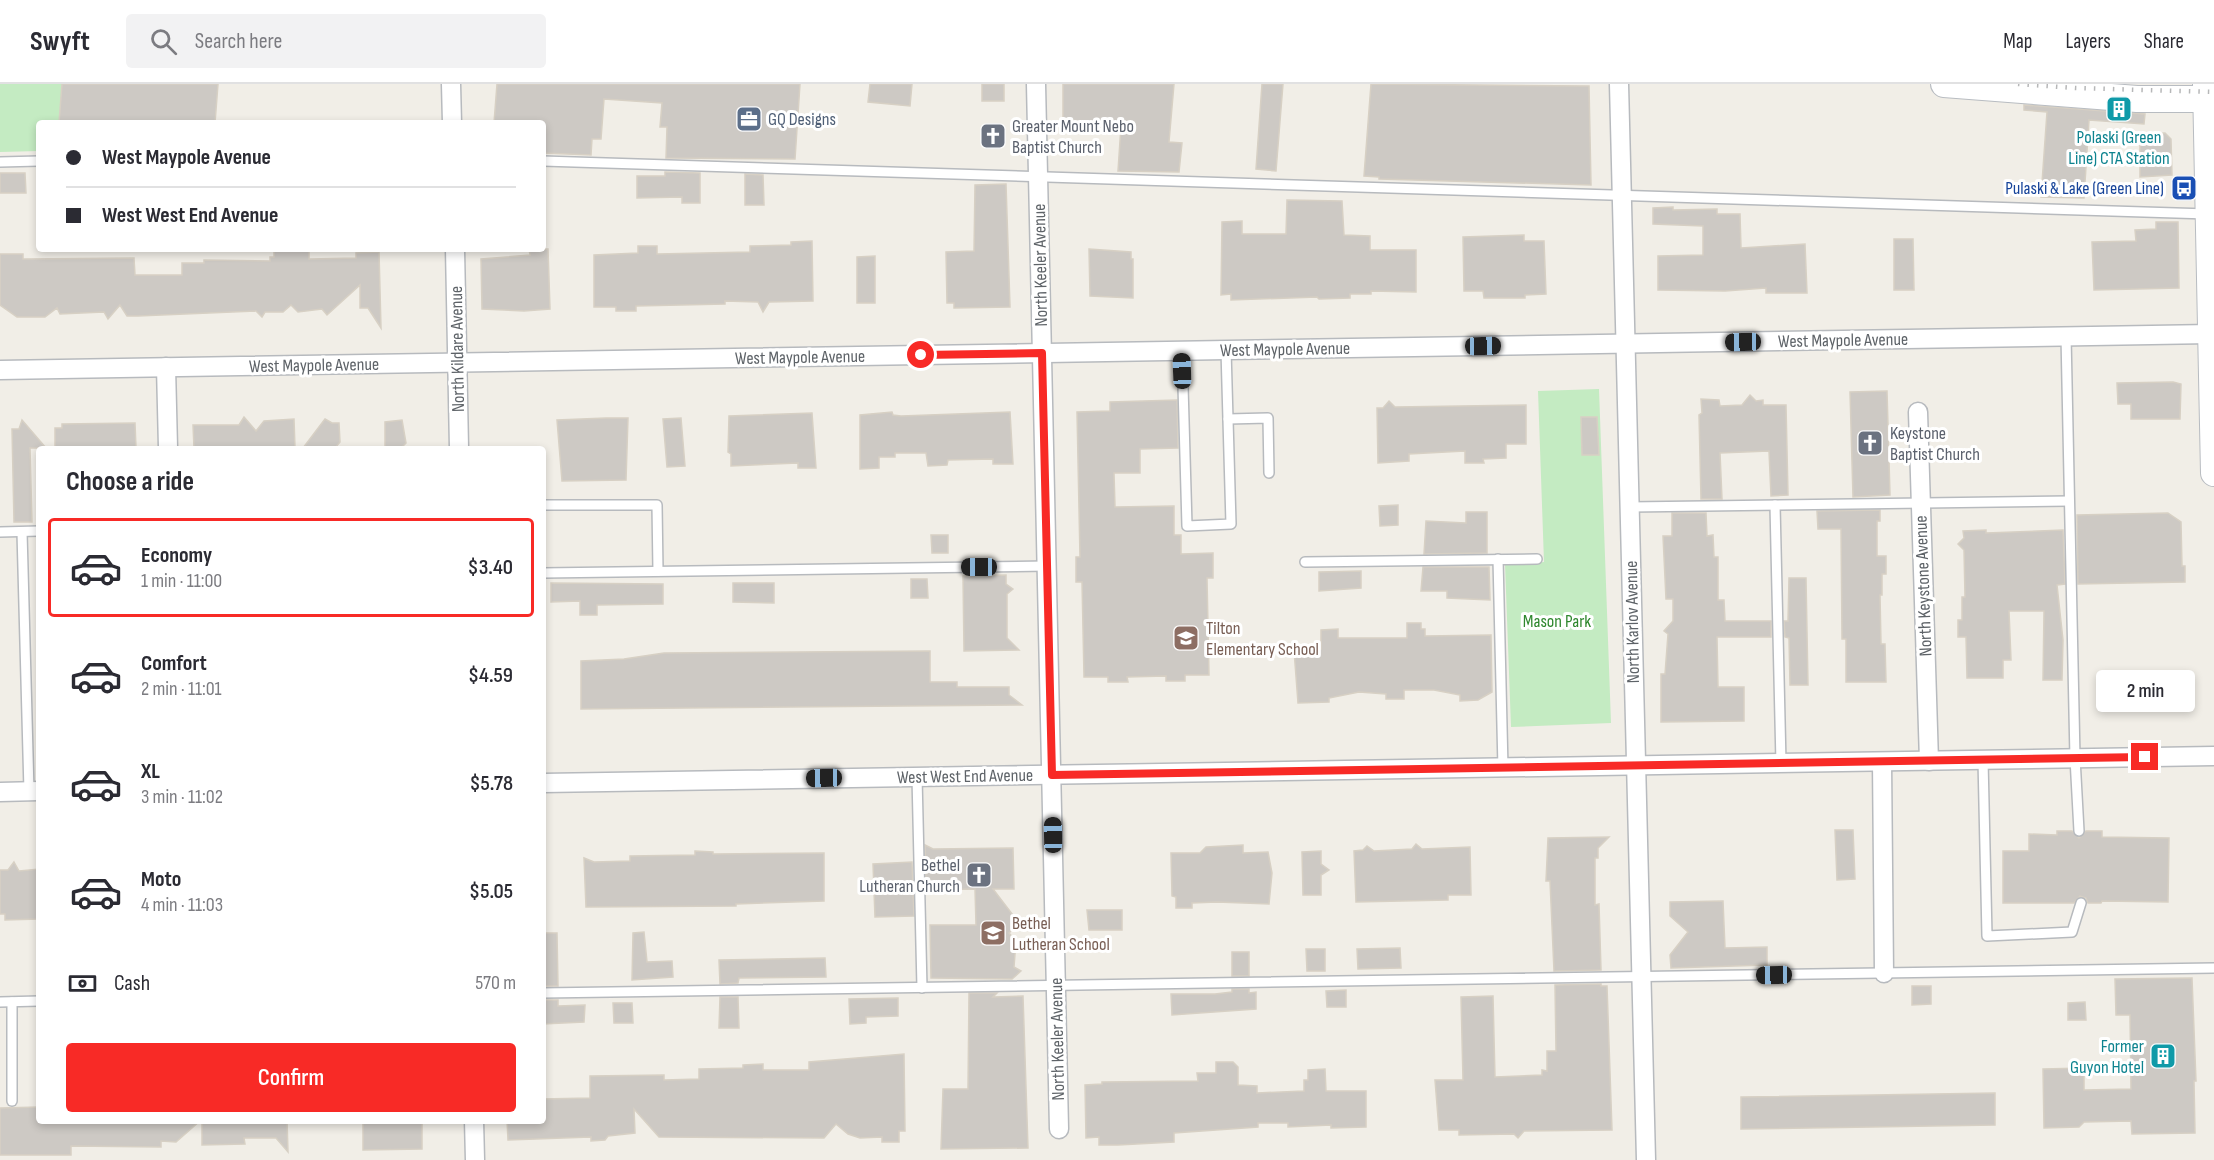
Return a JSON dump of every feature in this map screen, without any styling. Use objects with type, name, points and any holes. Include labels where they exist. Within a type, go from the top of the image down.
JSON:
[{"type":"main road","points":[[1944,84],[2137,99],[2206,92],[2214,473]]},
{"type":"street","points":[[451,84],[452,120]]},
{"type":"street","name":"North Keeler Avenue","points":[[1036,84],[1059,1129]]},
{"type":"street","name":"North Karlov Avenue","points":[[1619,84],[1646,1160]]},
{"type":"street","name":"North Kildare Avenue","points":[[455,252],[459,446]]},
{"type":"street","name":"West Maypole Avenue","points":[[0,370],[2211,334]]},
{"type":"street","points":[[166,367],[168,446]]},
{"type":"street","name":"North Keystone Avenue","points":[[1918,412],[1929,761]]},
{"type":"street","name":"West West End Avenue","points":[[546,783],[2214,756]]},
{"type":"street","points":[[1882,762],[1884,973]]},
{"type":"street","points":[[0,792],[34,791]]},
{"type":"street","points":[[474,1124],[475,1160]]},
{"type":"lane","points":[[0,162],[36,161]]},
{"type":"lane","points":[[546,161],[1622,195],[2210,222]]},
{"type":"lane","points":[[2066,336],[2074,758],[2079,831]]},
{"type":"lane","points":[[1182,351],[1187,526],[1231,524],[1226,350]]},
{"type":"lane","points":[[1228,419],[1268,418],[1269,473]]},
{"type":"lane","points":[[1630,507],[2069,501]]},
{"type":"lane","points":[[546,505],[657,505],[658,571]]},
{"type":"lane","points":[[1775,505],[1781,763]]},
{"type":"lane","points":[[0,532],[36,531]]},
{"type":"lane","points":[[22,532],[34,791]]},
{"type":"lane","points":[[1498,559],[1503,768]]},
{"type":"lane","points":[[1305,562],[1537,559]]},
{"type":"lane","points":[[546,573],[1047,566]]},
{"type":"lane","points":[[1983,760],[1987,936],[2072,933],[2081,903]]},
{"type":"lane","points":[[917,777],[922,988]]},
{"type":"lane","points":[[546,993],[2214,968]]},
{"type":"lane","points":[[0,1002],[36,1001]]},
{"type":"lane","points":[[12,1002],[12,1101]]},
{"type":"green space","points":[[0,84],[62,84],[59,120],[36,120],[36,151],[0,152]]},
{"type":"green space","name":"Mason Park","points":[[1599,389],[1611,723],[1511,727],[1505,564],[1544,562],[1538,391]]},
{"type":"building","points":[[62,84],[218,84],[215,120],[59,120]]},
{"type":"building","points":[[497,84],[800,84],[795,159],[666,158],[667,127],[660,127],[662,103],[604,99],[601,139],[592,139],[591,155],[546,153],[546,120],[494,120]]},
{"type":"building","points":[[870,84],[912,84],[910,106],[868,102]]},
{"type":"building","points":[[982,84],[1004,84],[1004,101],[982,101]]},
{"type":"building","points":[[1063,84],[1174,84],[1169,142],[1182,143],[1179,172],[1118,171],[1121,126],[1063,119]]},
{"type":"building","points":[[1262,84],[1283,84],[1276,171],[1256,169]]},
{"type":"building","points":[[1371,84],[1589,86],[1591,185],[1379,179],[1379,177],[1364,176]]},
{"type":"building","points":[[2024,105],[2145,114],[2144,124],[2089,120],[2084,198],[2041,197],[2047,112],[2024,110]]},
{"type":"building","points":[[2165,133],[2171,139],[2172,175],[2140,177],[2140,134]]},
{"type":"building","points":[[665,172],[700,173],[700,203],[682,203],[682,197],[637,198],[637,176],[665,176]]},
{"type":"building","points":[[0,173],[25,173],[26,193],[0,193]]},
{"type":"building","points":[[745,174],[763,175],[764,205],[745,205]]},
{"type":"building","points":[[1006,184],[1010,307],[954,308],[954,303],[947,303],[946,252],[974,251],[975,185]]},
{"type":"building","points":[[1287,200],[1342,201],[1344,235],[1370,236],[1370,250],[1416,250],[1416,292],[1371,291],[1371,294],[1350,294],[1350,298],[1319,299],[1317,297],[1231,300],[1231,294],[1221,295],[1222,222],[1242,221],[1242,234],[1286,234]]},
{"type":"building","points":[[1673,207],[1673,210],[1717,209],[1717,214],[1740,214],[1741,248],[1805,244],[1807,293],[1766,293],[1766,288],[1725,291],[1658,290],[1658,256],[1703,255],[1703,226],[1653,224],[1653,208]]},
{"type":"building","points":[[2156,222],[2178,222],[2179,288],[2094,290],[2092,242],[2136,241],[2135,230],[2156,229]]},
{"type":"building","points":[[1524,235],[1524,241],[1544,241],[1546,294],[1525,295],[1525,298],[1484,298],[1483,291],[1464,291],[1463,237]]},
{"type":"building","points":[[1894,239],[1913,239],[1914,290],[1894,290]]},
{"type":"building","points":[[812,241],[813,301],[769,302],[763,312],[758,302],[725,301],[725,304],[636,306],[636,311],[616,311],[616,307],[594,307],[594,255],[638,253],[638,246],[657,246],[657,254],[750,252],[750,246],[791,245],[791,242]]},
{"type":"building","points":[[548,249],[550,309],[524,311],[482,309],[481,259],[530,255],[530,252],[546,252]]},
{"type":"building","points":[[1089,249],[1131,252],[1133,298],[1090,296]]},
{"type":"building","points":[[274,252],[309,252],[309,259],[356,258],[356,253],[379,252],[381,328],[368,308],[360,308],[360,285],[327,315],[322,309],[298,312],[291,305],[283,312],[265,312],[262,317],[256,311],[127,316],[120,305],[108,319],[104,312],[60,314],[57,308],[45,317],[17,317],[0,305],[0,254],[23,254],[23,259],[134,258],[135,275],[182,275],[182,263],[204,263],[204,260],[270,261],[270,257],[274,257]]},
{"type":"building","points":[[875,256],[875,303],[857,303],[857,257]]},
{"type":"building","points":[[2173,382],[2181,384],[2180,419],[2131,419],[2131,404],[2118,404],[2117,383]]},
{"type":"building","name":"Keystone Baptist Church","points":[[1887,391],[1890,495],[1853,497],[1850,392]]},
{"type":"building","points":[[1750,395],[1756,401],[1763,400],[1763,405],[1786,405],[1788,495],[1771,496],[1769,451],[1720,453],[1722,499],[1701,499],[1699,415],[1702,413],[1701,399],[1719,400],[1720,406],[1742,405]]},
{"type":"building","points":[[1177,400],[1178,448],[1140,449],[1140,473],[1114,473],[1115,507],[1174,506],[1174,535],[1181,535],[1181,554],[1213,553],[1213,578],[1207,578],[1209,675],[1185,675],[1185,681],[1166,681],[1166,676],[1127,677],[1128,682],[1108,682],[1108,677],[1084,677],[1082,582],[1076,582],[1076,557],[1080,557],[1077,412],[1110,411],[1110,402]]},
{"type":"building","points":[[1389,401],[1395,407],[1526,405],[1526,444],[1506,444],[1506,458],[1483,459],[1484,463],[1465,463],[1465,451],[1409,454],[1409,461],[1378,463],[1377,408],[1383,408]]},
{"type":"building","points":[[892,412],[893,415],[901,416],[1010,412],[1013,464],[993,464],[993,459],[948,460],[947,465],[928,466],[926,453],[895,453],[895,457],[879,457],[879,468],[860,469],[860,415]]},
{"type":"building","points":[[812,413],[816,468],[798,468],[798,463],[731,466],[731,454],[728,452],[729,416]]},
{"type":"building","points":[[244,417],[256,431],[264,421],[294,419],[295,446],[194,446],[193,425],[239,425]]},
{"type":"building","points":[[1581,417],[1597,417],[1599,455],[1582,455]]},
{"type":"building","points":[[628,418],[626,480],[562,481],[557,420]]},
{"type":"building","points":[[681,418],[685,466],[667,467],[663,419]]},
{"type":"building","points":[[325,419],[332,423],[339,423],[340,442],[337,446],[305,446]]},
{"type":"building","points":[[22,420],[44,446],[30,448],[32,522],[14,522],[12,429],[19,429]]},
{"type":"building","points":[[402,420],[406,443],[403,446],[385,446],[385,422]]},
{"type":"building","points":[[135,423],[136,446],[55,446],[55,428],[62,428],[62,424]]},
{"type":"building","points":[[1398,505],[1398,525],[1380,526],[1379,506]]},
{"type":"building","points":[[1880,510],[1880,521],[1877,521],[1877,556],[1886,556],[1886,574],[1882,574],[1882,595],[1880,595],[1881,644],[1885,644],[1886,682],[1846,682],[1846,639],[1842,639],[1841,529],[1818,529],[1817,511]]},
{"type":"building","points":[[1466,512],[1487,512],[1487,553],[1424,554],[1426,521],[1466,523]]},
{"type":"building","points":[[1672,513],[1706,513],[1707,536],[1713,535],[1714,557],[1718,557],[1718,600],[1724,600],[1725,621],[1771,621],[1771,637],[1717,637],[1718,687],[1744,687],[1744,721],[1661,722],[1661,674],[1665,674],[1668,634],[1664,631],[1673,621],[1673,599],[1666,599],[1663,536],[1672,536]]},
{"type":"building","points":[[2168,513],[2181,522],[2182,566],[2185,566],[2185,582],[2078,584],[2077,515]]},
{"type":"building","points":[[1986,530],[1986,533],[2063,530],[2065,584],[2057,585],[2063,640],[2062,680],[2043,680],[2044,611],[2009,611],[2011,660],[2003,660],[2003,678],[1967,678],[1966,637],[1958,637],[1958,620],[1962,620],[1962,597],[1965,597],[1964,550],[1958,544],[1964,538],[1963,531]]},
{"type":"building","points":[[931,535],[948,535],[948,553],[932,553]]},
{"type":"building","points":[[1423,567],[1489,567],[1490,600],[1447,598],[1447,591],[1421,591]]},
{"type":"building","points":[[1361,571],[1361,588],[1319,591],[1319,572]]},
{"type":"building","points":[[1006,575],[1006,584],[1013,589],[1007,594],[1007,638],[1019,650],[964,651],[963,576]]},
{"type":"building","points":[[1789,578],[1806,578],[1808,685],[1790,685],[1789,638],[1785,637],[1784,621],[1788,621]]},
{"type":"building","points":[[911,579],[927,579],[928,598],[911,598]]},
{"type":"building","points":[[551,583],[663,584],[663,604],[597,605],[597,615],[580,615],[580,601],[551,602]]},
{"type":"building","points":[[733,583],[774,583],[774,603],[733,602]]},
{"type":"building","points":[[1407,623],[1421,623],[1421,629],[1425,629],[1425,636],[1491,635],[1492,692],[1478,700],[1460,701],[1460,695],[1434,690],[1404,690],[1404,699],[1386,699],[1386,694],[1359,692],[1329,698],[1329,702],[1298,703],[1294,650],[1321,649],[1321,630],[1338,629],[1338,638],[1407,638]]},
{"type":"building","points":[[930,651],[930,682],[957,682],[957,687],[1009,687],[1009,695],[1022,705],[581,709],[581,661],[624,659],[664,653]]},
{"type":"building","points":[[1835,830],[1853,830],[1855,879],[1837,880]]},
{"type":"building","points":[[2057,831],[2072,831],[2079,838],[2086,831],[2102,831],[2102,837],[2169,838],[2168,902],[2102,901],[2101,903],[2088,903],[2086,898],[2080,896],[2074,903],[2003,903],[2003,851],[2029,851],[2029,834],[2057,835]]},
{"type":"building","points":[[1609,837],[1598,848],[1598,858],[1595,858],[1595,905],[1599,904],[1601,970],[1554,971],[1550,881],[1546,881],[1548,838]]},
{"type":"building","points":[[1416,844],[1422,849],[1470,847],[1471,895],[1448,895],[1448,900],[1356,902],[1354,851],[1363,850],[1367,846],[1374,851],[1412,849]]},
{"type":"building","points":[[925,845],[933,849],[1013,848],[1014,889],[993,889],[1016,919],[1017,925],[1009,933],[1016,941],[1014,967],[1021,971],[1012,979],[931,978],[930,925],[976,925],[975,889],[926,890]]},
{"type":"building","points":[[1243,845],[1243,853],[1268,852],[1272,873],[1269,904],[1192,903],[1192,908],[1176,908],[1176,897],[1172,896],[1171,853],[1200,853],[1206,847]]},
{"type":"building","points":[[695,851],[713,852],[713,854],[824,853],[824,901],[736,904],[736,906],[586,907],[584,858],[594,862],[630,861],[630,856],[695,855]]},
{"type":"building","points":[[1321,851],[1321,864],[1329,870],[1321,875],[1321,895],[1303,895],[1302,852]]},
{"type":"building","points":[[14,862],[19,871],[36,869],[36,919],[5,920],[5,914],[0,914],[0,870],[8,870]]},
{"type":"building","points":[[912,862],[914,916],[875,917],[873,864]]},
{"type":"building","points":[[1723,901],[1725,948],[1767,947],[1767,965],[1671,968],[1670,955],[1688,932],[1670,916],[1670,902]]},
{"type":"building","points":[[1087,910],[1122,910],[1122,930],[1089,930]]},
{"type":"building","points":[[644,932],[647,962],[672,961],[673,977],[632,980],[633,933]]},
{"type":"building","points":[[546,933],[557,933],[558,986],[546,986]]},
{"type":"building","points":[[1400,948],[1401,968],[1358,969],[1357,949]]},
{"type":"building","points":[[1306,949],[1325,949],[1325,971],[1307,971]]},
{"type":"building","points":[[1232,952],[1249,952],[1249,976],[1232,976]]},
{"type":"building","points":[[825,958],[826,977],[739,978],[738,983],[720,984],[719,960]]},
{"type":"building","name":"Former Guyon Hotel","points":[[2192,978],[2196,1081],[2194,1081],[2195,1133],[2132,1134],[2131,1121],[2084,1122],[2079,1127],[2044,1128],[2043,1069],[2084,1068],[2084,1090],[2131,1089],[2130,1015],[2116,1015],[2115,979]]},
{"type":"building","points":[[1601,984],[1601,986],[1607,986],[1612,1130],[1524,1131],[1518,1138],[1514,1134],[1459,1135],[1459,1130],[1439,1130],[1435,1080],[1463,1080],[1461,997],[1493,996],[1495,1077],[1542,1075],[1542,1070],[1547,1071],[1547,1051],[1556,1051],[1555,985]]},
{"type":"building","points":[[1912,986],[1931,986],[1931,1004],[1912,1005]]},
{"type":"building","points":[[1232,989],[1249,989],[1249,993],[1256,992],[1256,1009],[1172,1015],[1171,994],[1215,994],[1232,992]]},
{"type":"building","points":[[1346,990],[1346,1007],[1327,1007],[1326,991]]},
{"type":"building","points":[[969,993],[997,993],[993,997],[1023,996],[1028,1148],[941,1149],[943,1089],[968,1089]]},
{"type":"building","points":[[720,997],[738,997],[739,1028],[719,1028]]},
{"type":"building","points":[[898,998],[898,1016],[866,1017],[866,1023],[850,1024],[849,999]]},
{"type":"building","points":[[546,1000],[558,1000],[558,1006],[585,1005],[584,1022],[546,1024]]},
{"type":"building","points":[[2085,1002],[2086,1020],[2068,1020],[2068,1003]]},
{"type":"building","points":[[613,1003],[632,1003],[633,1023],[614,1023]]},
{"type":"building","points":[[904,1054],[905,1131],[899,1131],[899,1142],[882,1142],[882,1137],[860,1138],[848,1134],[836,1124],[824,1138],[659,1137],[634,1109],[635,1133],[608,1136],[605,1140],[591,1141],[591,1137],[508,1140],[507,1124],[546,1124],[546,1099],[590,1098],[590,1076],[664,1075],[664,1080],[699,1079],[699,1069],[743,1068],[743,1065],[763,1064],[763,1070],[809,1070],[809,1062]]},
{"type":"building","points":[[1216,1062],[1233,1062],[1238,1067],[1238,1085],[1257,1086],[1257,1093],[1304,1091],[1304,1080],[1308,1080],[1308,1070],[1325,1069],[1326,1091],[1366,1091],[1366,1127],[1331,1128],[1331,1125],[1288,1127],[1288,1123],[1258,1123],[1258,1127],[1174,1133],[1174,1142],[1118,1145],[1099,1145],[1099,1137],[1086,1138],[1085,1085],[1102,1084],[1102,1082],[1198,1081],[1197,1073],[1216,1073]]},
{"type":"building","points":[[1995,1093],[1995,1125],[1741,1129],[1741,1097]]},
{"type":"building","points":[[36,1107],[36,1124],[196,1124],[176,1142],[161,1141],[161,1147],[71,1146],[71,1155],[0,1155],[0,1108]]},
{"type":"building","points":[[202,1124],[287,1124],[288,1152],[276,1138],[244,1138],[245,1144],[202,1145]]},
{"type":"building","points":[[363,1124],[422,1124],[422,1149],[363,1150]]},
{"type":"railway","points":[[2018,84],[2214,92]]},
{"type":"place","name":"Polaski (Green Line) CTA Station","points":[[2119,109]]},
{"type":"place","name":"GQ Designs","points":[[749,119]]},
{"type":"place","name":"Greater Mount Nebo Baptist Church","points":[[993,136]]},
{"type":"place","name":"Pulaski & Lake (Green Line)","points":[[2184,188]]},
{"type":"place","name":"Keystone Baptist Church","points":[[1870,443]]},
{"type":"place","name":"Tilton Elementary School","points":[[1186,638]]},
{"type":"place","name":"Bethel Lutheran Church","points":[[979,875]]},
{"type":"place","name":"Bethel Lutheran School","points":[[993,933]]},
{"type":"place","name":"Former Guyon Hotel","points":[[2163,1056]]},
{"type":"route","points":[[921,355],[1042,353],[1052,775],[2145,757]]}]
